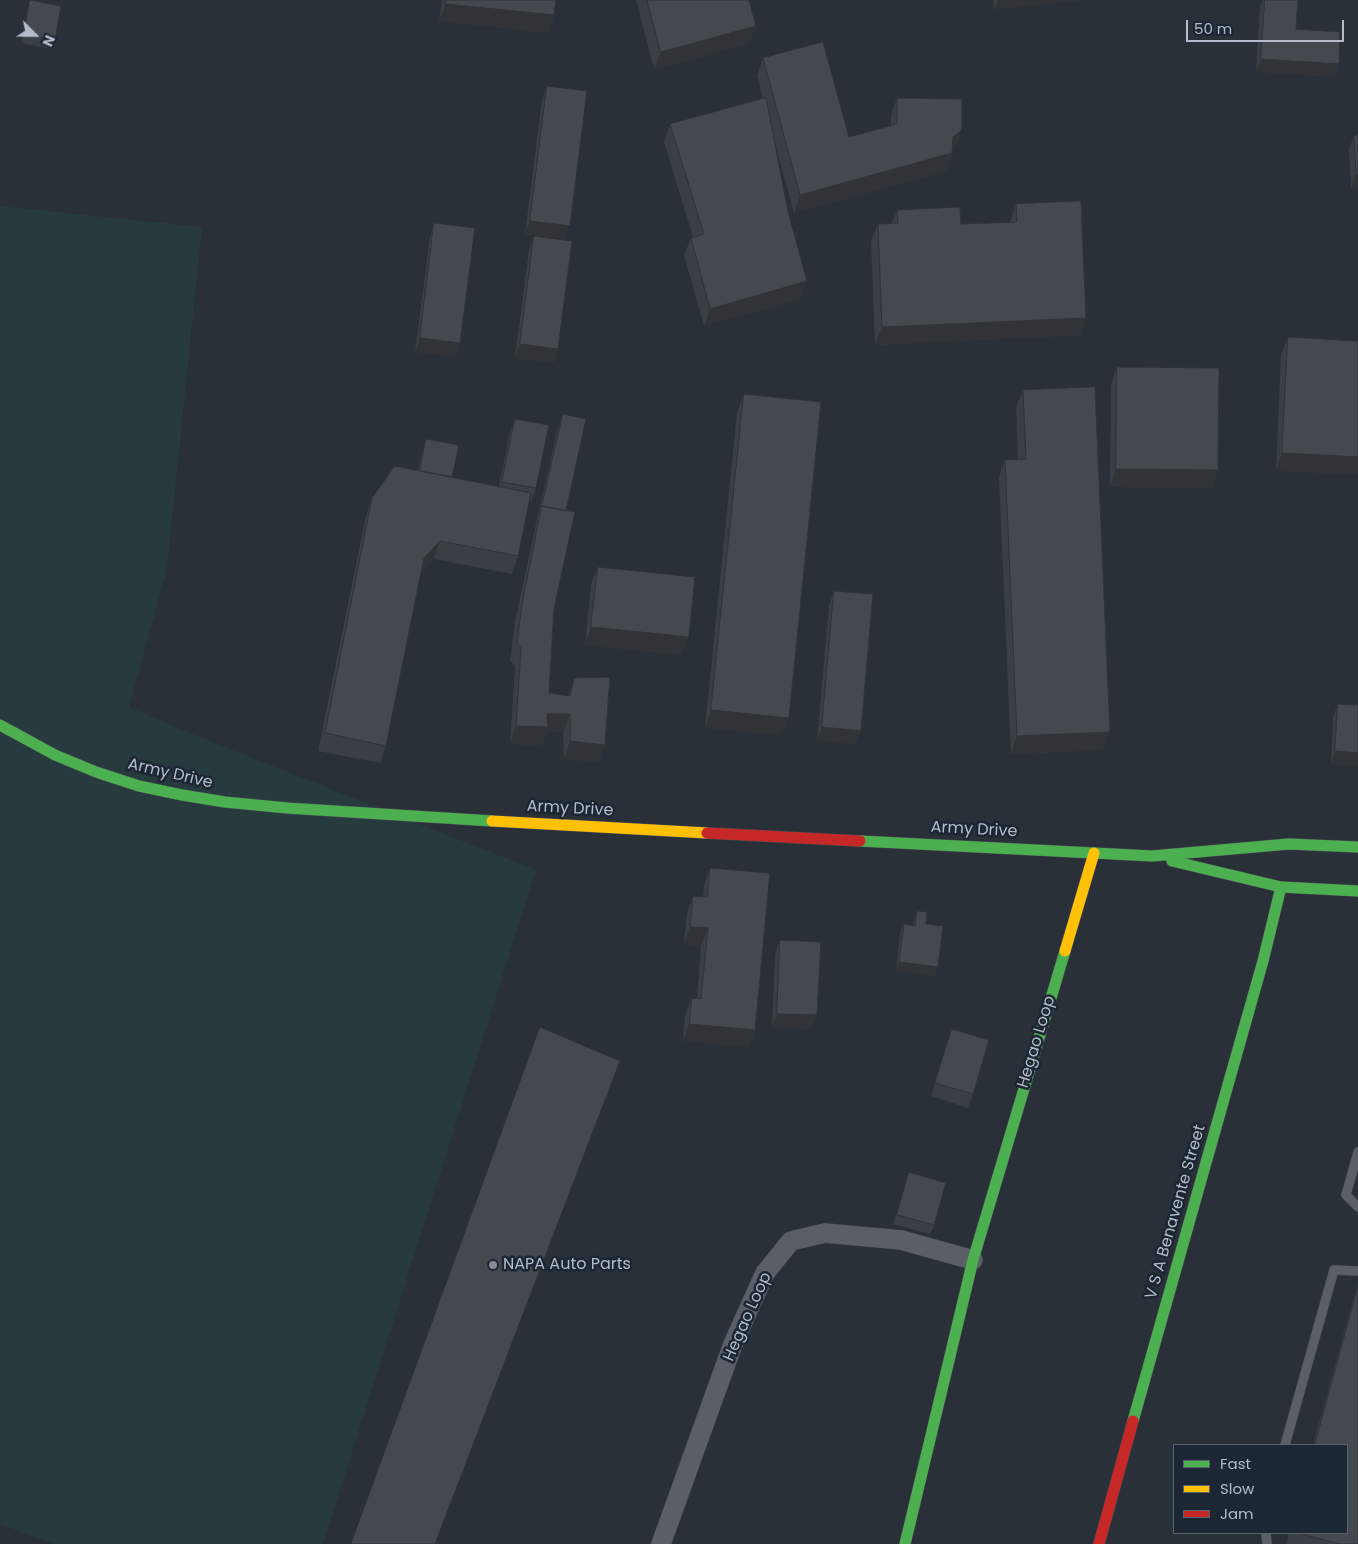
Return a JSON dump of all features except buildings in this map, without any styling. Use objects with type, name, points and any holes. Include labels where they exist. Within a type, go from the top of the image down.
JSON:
[{"type":"main road","name":"Army Drive","points":[[0,725],[55,755],[96,772],[139,786],[224,802],[286,808],[579,826],[1152,856],[1289,844],[1358,847]]},
{"type":"main road","name":"Hegao Loop","points":[[905,1544],[972,1260],[1094,853]]},
{"type":"main road","name":"Army Drive","points":[[1152,856],[1281,887],[1358,892]]},
{"type":"main road","name":"V S A Benavente Street","points":[[1099,1544],[1260,971],[1281,887]]},
{"type":"street","name":"Hegao Loop","points":[[661,1544],[733,1344],[764,1273],[791,1241],[825,1233],[900,1240],[972,1260]]},
{"type":"lane","points":[[1358,1152],[1346,1195],[1358,1207]]},
{"type":"lane","points":[[1285,1444],[1334,1270],[1358,1271]]},
{"type":"green space","points":[[0,206],[202,227],[167,569],[129,707],[202,738],[536,870],[323,1544],[54,1544],[0,1524]]},
{"type":"traffic: fast","points":[[0,725],[55,755],[96,772],[139,786],[182,795],[225,802],[287,808],[492,821]]},
{"type":"traffic: fast","points":[[860,841],[1152,856],[1289,844],[1358,847]]},
{"type":"traffic: fast","points":[[1172,861],[1281,887],[1358,891]]},
{"type":"traffic: fast","points":[[1133,1421],[1263,961],[1281,887]]},
{"type":"traffic: fast","points":[[905,1544],[973,1260],[1065,951]]},
{"type":"traffic: slow","points":[[492,821],[707,833]]},
{"type":"traffic: slow","points":[[1065,951],[1094,853]]},
{"type":"traffic: jam","points":[[707,833],[860,841]]},
{"type":"traffic: jam","points":[[1099,1544],[1133,1421]]},
{"type":"place","name":"NAPA Auto Parts","points":[[493,1265]]}]
